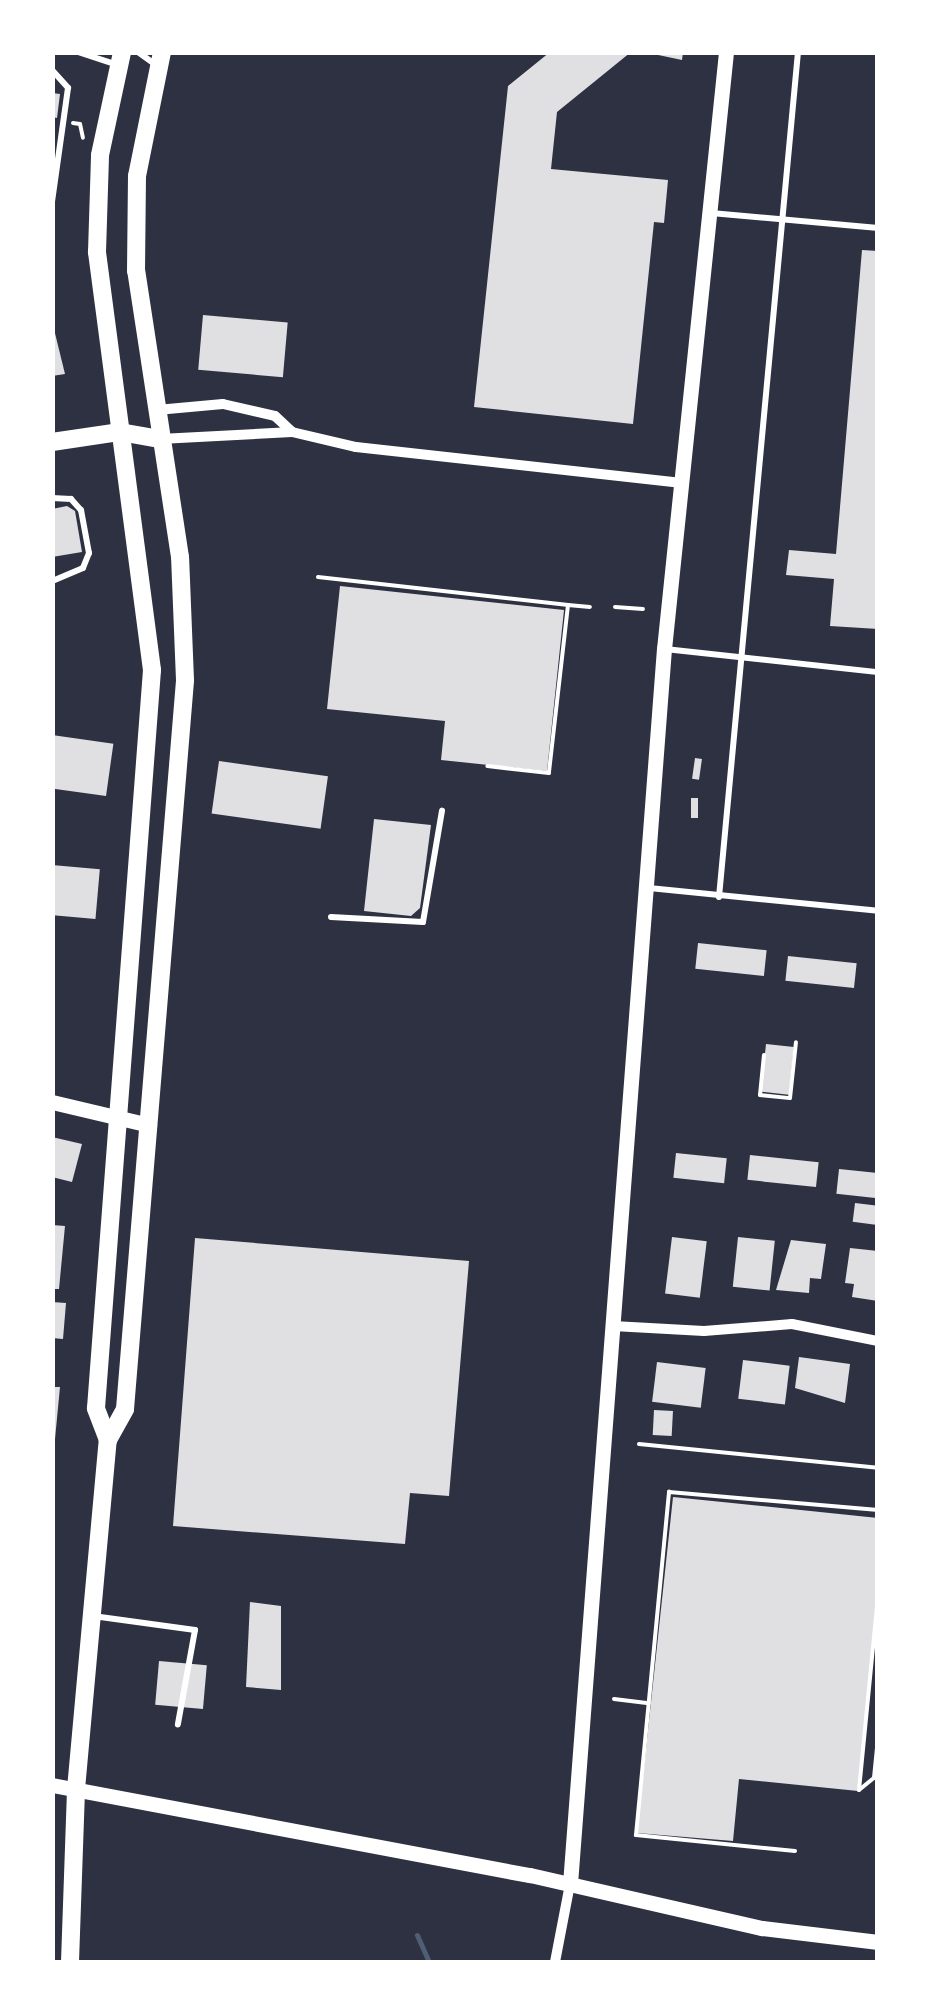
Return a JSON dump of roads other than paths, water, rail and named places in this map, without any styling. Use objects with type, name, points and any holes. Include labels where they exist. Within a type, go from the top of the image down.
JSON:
[{"type":"main road","points":[[108,1440],[96,1408],[152,670],[97,252],[100,155],[121,59]]},
{"type":"main road","points":[[70,1962],[76,1790],[108,1440],[125,1409],[185,680],[184,595],[136,271],[137,176],[159,59]]},
{"type":"main road","points":[[120,432],[155,410]]},
{"type":"main road","points":[[52,442],[120,432],[160,440]]},
{"type":"street","points":[[555,1962],[570,1884],[664,649],[726,52]]},
{"type":"street","points":[[155,410],[223,404],[275,416],[292,432]]},
{"type":"street","points":[[160,440],[292,432],[356,447],[682,483]]},
{"type":"street","points":[[52,1102],[149,1125]]},
{"type":"street","points":[[613,1326],[704,1331],[792,1324],[878,1341]]},
{"type":"street","points":[[52,1786],[570,1884],[762,1928],[878,1942]]},
{"type":"lane","points":[[78,52],[121,59]]},
{"type":"lane","points":[[138,52],[159,59]]},
{"type":"lane","points":[[719,897],[798,52]]},
{"type":"lane","points":[[52,70],[68,88],[52,202]]},
{"type":"lane","points":[[710,212],[878,228]]},
{"type":"lane","points":[[52,498],[71,500],[81,510],[88,558],[83,568],[52,580]]},
{"type":"lane","points":[[664,649],[878,672]]},
{"type":"lane","points":[[330,917],[423,922],[442,811]]},
{"type":"lane","points":[[648,888],[878,911]]},
{"type":"lane","points":[[93,1616],[195,1630],[178,1724]]},
{"type":"waterway","points":[[417,1935],[429,1962]]}]
